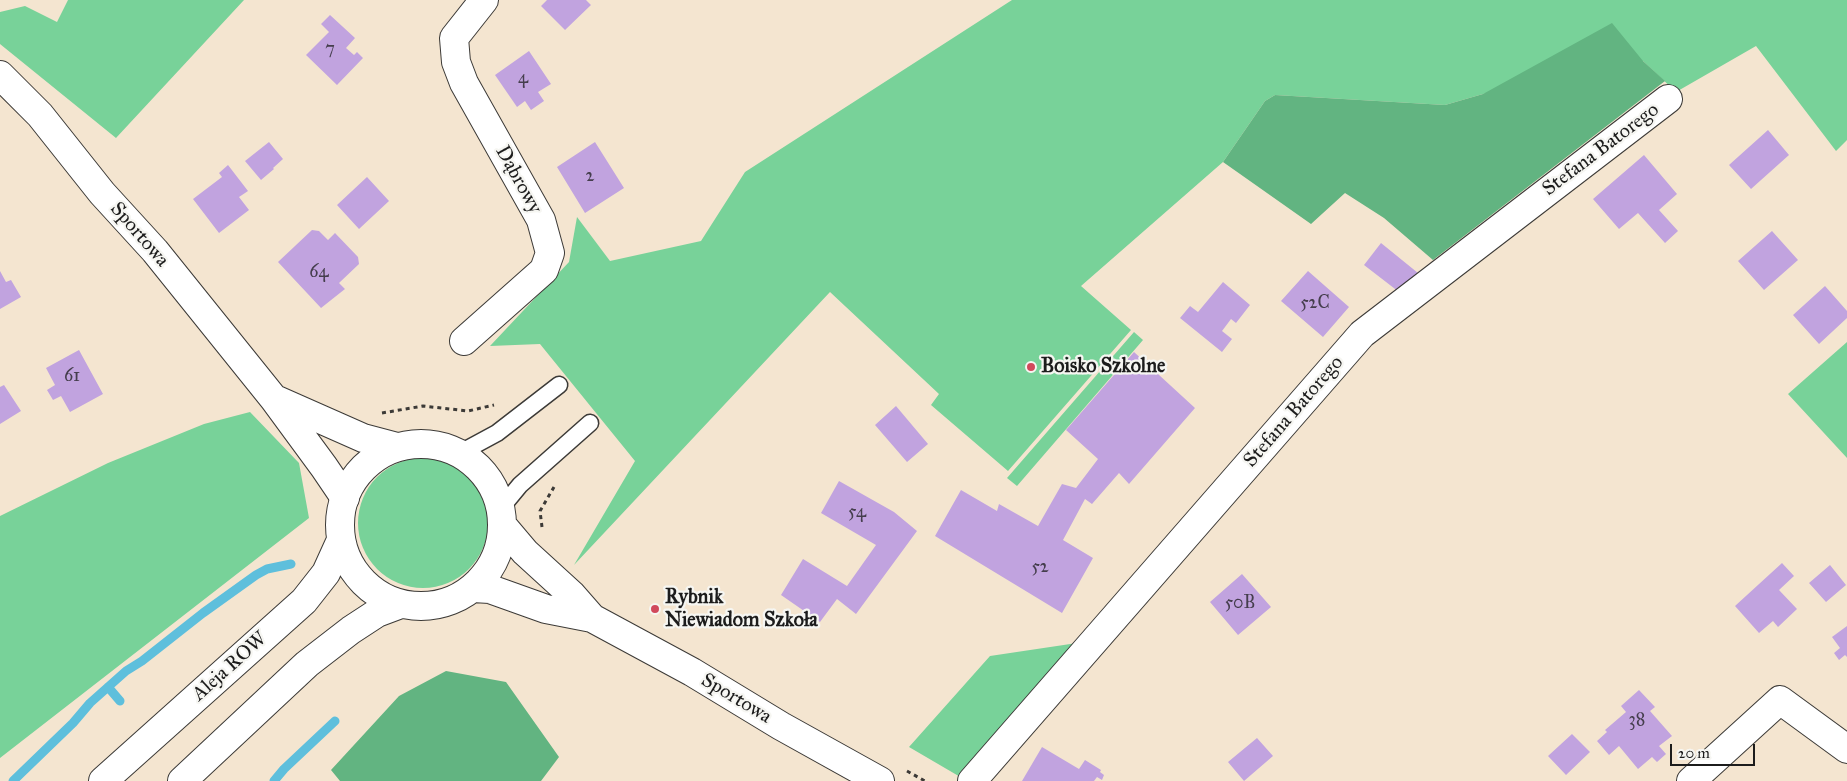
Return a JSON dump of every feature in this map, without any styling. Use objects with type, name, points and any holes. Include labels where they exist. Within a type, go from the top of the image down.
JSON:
[{"type":"street","name":"Dąbrowy","points":[[464,341],[544,270],[550,253],[541,220],[464,83],[456,62],[454,38],[484,0]]},
{"type":"street","name":"Sportowa","points":[[0,74],[40,116],[102,193],[155,251],[274,399],[345,498]]},
{"type":"street","name":"Stefana Batorego","points":[[972,781],[1362,334],[1668,99]]},
{"type":"street","name":"Sportowa","points":[[274,399],[363,438],[397,447]]},
{"type":"street","points":[[418,443],[440,445],[460,453],[480,467],[493,486],[502,517],[500,549],[489,570],[473,588],[457,598],[439,604],[420,607],[401,604],[380,595],[362,580],[349,562],[341,540],[340,519],[345,498],[356,476],[374,458],[397,447],[418,443]]},
{"type":"street","name":"Sportowa","points":[[502,517],[524,552],[571,594],[592,618]]},
{"type":"street","name":"Aleja ROW","points":[[103,781],[304,601],[326,573],[341,540]]},
{"type":"street","name":"Sportowa","points":[[473,588],[490,588],[546,609],[592,618],[692,672],[781,726],[880,781]]},
{"type":"street","points":[[182,781],[307,664],[351,630],[377,613],[401,604]]},
{"type":"street","points":[[1691,781],[1780,700],[1847,749]]},
{"type":"lane","points":[[460,453],[497,433],[559,386]]},
{"type":"lane","points":[[502,517],[520,485],[590,423]]},
{"type":"green space","points":[[68,0],[244,0],[116,138],[0,44],[0,12],[25,6],[57,22]]},
{"type":"green space","points":[[1012,0],[1847,0],[1847,140],[1836,151],[1756,46],[1676,92],[1643,61],[1483,94],[1445,105],[1275,95],[1265,101],[1223,162],[1081,286],[1131,330],[1008,471],[931,405],[939,394],[830,292],[574,565],[635,461],[540,344],[490,346],[569,262],[577,217],[610,261],[701,241],[745,172]]},
{"type":"green space","points":[[1612,23],[1643,61],[1665,81],[1433,260],[1384,218],[1345,193],[1311,224],[1223,162],[1265,101],[1275,95],[1445,105],[1483,94]]},
{"type":"green space","points":[[1134,332],[1143,340],[1017,486],[1007,478]]},
{"type":"green space","points":[[1847,342],[1847,458],[1788,394]]},
{"type":"green space","points":[[250,412],[299,463],[309,518],[0,758],[0,516],[108,463],[204,424]]},
{"type":"green space","points":[[423,458],[448,463],[469,477],[483,498],[488,523],[483,548],[469,569],[448,583],[423,588],[398,583],[377,569],[363,548],[358,523],[363,498],[377,477],[398,463]]},
{"type":"green space","points":[[1077,643],[962,778],[909,747],[990,656]]},
{"type":"green space","points":[[446,671],[506,682],[559,757],[541,781],[340,781],[331,770],[399,696]]},
{"type":"building","points":[[547,0],[586,0],[591,5],[565,30],[541,6]]},
{"type":"building","points":[[330,15],[355,38],[346,48],[354,55],[357,52],[363,58],[337,85],[306,55],[329,32],[321,24]]},
{"type":"building","points":[[529,51],[551,84],[538,92],[544,101],[531,110],[525,101],[517,107],[495,75]]},
{"type":"building","points":[[1768,130],[1789,155],[1751,189],[1729,165]]},
{"type":"building","points":[[269,142],[283,159],[261,180],[245,161]]},
{"type":"building","points":[[595,142],[624,188],[585,213],[557,167]]},
{"type":"building","points":[[1644,155],[1677,194],[1659,210],[1678,231],[1665,243],[1638,213],[1619,229],[1593,199]]},
{"type":"building","points":[[228,165],[248,191],[239,197],[249,210],[219,233],[193,199],[222,177],[219,173]]},
{"type":"building","points":[[367,177],[389,201],[359,229],[337,205]]},
{"type":"building","points":[[312,230],[319,231],[328,240],[335,233],[358,257],[359,264],[339,283],[345,289],[321,308],[278,262]]},
{"type":"building","points":[[1772,231],[1798,260],[1764,290],[1738,261]]},
{"type":"building","points":[[1381,243],[1418,273],[1399,292],[1364,265]]},
{"type":"building","points":[[0,271],[6,282],[11,280],[21,297],[0,309]]},
{"type":"building","points":[[1308,271],[1349,307],[1323,337],[1281,301]]},
{"type":"building","points":[[1223,282],[1250,305],[1236,323],[1231,319],[1222,331],[1232,339],[1222,352],[1180,318],[1190,306],[1198,312]]},
{"type":"building","points":[[1825,286],[1847,311],[1847,318],[1819,344],[1793,315]]},
{"type":"building","points":[[79,350],[103,394],[70,412],[61,396],[53,400],[47,390],[55,385],[46,368]]},
{"type":"building","points":[[1134,352],[1195,408],[1129,484],[1119,473],[1092,504],[1085,499],[1063,540],[1093,558],[1062,613],[935,536],[961,490],[997,511],[999,504],[1038,526],[1062,484],[1076,488],[1098,459],[1066,430]]},
{"type":"building","points":[[4,385],[21,411],[0,424],[0,387]]},
{"type":"building","points":[[896,406],[928,444],[907,462],[875,425]]},
{"type":"building","points":[[839,481],[894,512],[917,531],[856,614],[837,599],[820,622],[781,595],[803,559],[847,586],[876,545],[821,513]]},
{"type":"building","points":[[1782,563],[1794,576],[1779,590],[1797,609],[1778,627],[1773,621],[1759,633],[1735,606]]},
{"type":"building","points":[[1830,565],[1846,585],[1826,602],[1809,583]]},
{"type":"building","points":[[1242,574],[1271,607],[1238,635],[1210,602]]},
{"type":"building","points":[[1847,626],[1847,657],[1845,655],[1839,660],[1834,653],[1840,648],[1832,637]]},
{"type":"building","points":[[1639,690],[1655,707],[1650,711],[1672,736],[1659,746],[1666,754],[1657,762],[1652,757],[1638,769],[1619,746],[1609,755],[1597,741],[1607,732],[1605,730],[1626,712],[1621,706]]},
{"type":"building","points":[[1572,734],[1590,752],[1566,775],[1548,756]]},
{"type":"building","points":[[1257,738],[1273,756],[1244,781],[1228,762]]},
{"type":"building","points":[[1042,747],[1079,769],[1085,760],[1101,770],[1100,772],[1104,775],[1102,780],[1097,777],[1094,781],[1022,781]]},
{"type":"waterway","points":[[13,781],[73,723],[90,703],[126,671],[256,575],[267,569],[291,564]]},
{"type":"waterway","points":[[108,687],[120,701]]},
{"type":"waterway","points":[[274,781],[284,769],[335,721]]},
{"type":"place","name":"Boisko Szkolne","points":[[1031,367]]},
{"type":"place","name":"Rybnik Niewiadom Szkoła","points":[[655,609]]}]
